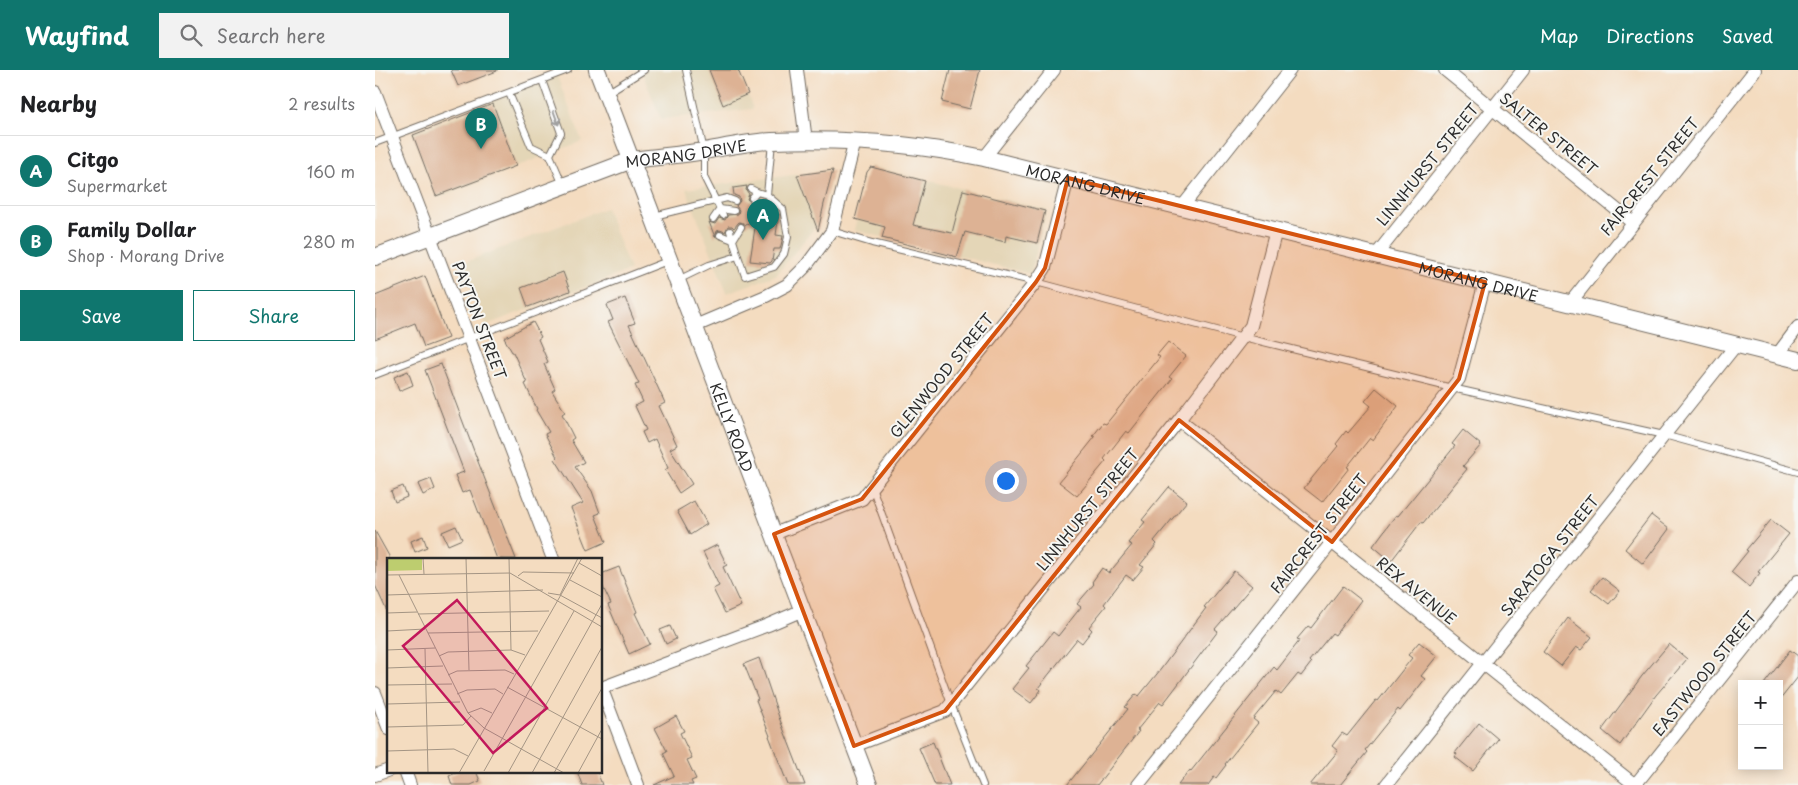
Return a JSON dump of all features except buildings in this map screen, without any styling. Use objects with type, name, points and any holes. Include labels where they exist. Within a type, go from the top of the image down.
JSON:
[{"type":"street","name":"KELLY ROAD","points":[[597,70],[671,260],[869,785]]},
{"type":"street","points":[[797,70],[806,141]]},
{"type":"street","points":[[984,158],[1054,70]]},
{"type":"street","points":[[1182,206],[1290,70]]},
{"type":"street","name":"SALTER STREET","points":[[1445,70],[1633,223]]},
{"type":"street","name":"LINNHURST STREET","points":[[1376,255],[1523,70]]},
{"type":"street","name":"FAIRCREST STREET","points":[[1570,303],[1755,70]]},
{"type":"street","name":"PAYTON STREET","points":[[375,92],[553,558]]},
{"type":"street","name":"MORANG DRIVE","points":[[375,257],[632,160],[704,151],[736,144],[772,141],[855,141],[921,146],[984,158],[1798,360]]},
{"type":"street","points":[[695,326],[787,285],[806,266],[832,231],[855,141]]},
{"type":"street","name":"GLENWOOD STREET","points":[[774,534],[862,499],[1036,282],[1045,268],[1068,178]]},
{"type":"street","name":"LINNHURST STREET","points":[[854,746],[945,711],[951,704],[1179,420],[1251,326],[1276,230]]},
{"type":"street","name":"FAIRCREST STREET","points":[[1138,785],[1453,388],[1459,379],[1485,282]]},
{"type":"street","points":[[1777,355],[1798,327]]},
{"type":"street","name":"SARATOGA STREET","points":[[1386,785],[1736,345]]},
{"type":"street","name":"REX AVENUE","points":[[1179,420],[1635,785]]},
{"type":"street","name":"EASTWOOD STREET","points":[[1635,785],[1798,581]]},
{"type":"street","points":[[603,686],[768,625],[803,610]]},
{"type":"street","points":[[603,692],[638,785]]},
{"type":"street","points":[[375,693],[387,724]]},
{"type":"street","points":[[375,775],[387,771]]},
{"type":"street","points":[[405,772],[410,785]]},
{"type":"lane","points":[[375,143],[568,70]]},
{"type":"lane","points":[[606,93],[644,70]]},
{"type":"lane","points":[[686,70],[704,151],[704,177],[722,212]]},
{"type":"lane","points":[[542,80],[561,133],[550,155]]},
{"type":"lane","points":[[509,93],[531,146],[550,155],[563,186]]},
{"type":"lane","points":[[767,194],[772,141]]},
{"type":"lane","points":[[730,231],[745,276],[774,267],[784,254],[788,237],[783,209],[767,194],[754,191],[752,198]]},
{"type":"lane","points":[[654,216],[727,198],[734,192]]},
{"type":"lane","points":[[727,198],[735,201]]},
{"type":"lane","points":[[713,219],[722,212],[734,211]]},
{"type":"lane","points":[[733,240],[741,227]]},
{"type":"lane","points":[[832,231],[871,243],[1036,282],[1243,337],[1453,388],[1664,435],[1798,472]]},
{"type":"lane","points":[[720,235],[733,240]]},
{"type":"lane","points":[[678,280],[709,265],[738,256]]},
{"type":"lane","points":[[375,375],[671,260]]},
{"type":"lane","points":[[871,487],[983,785]]},
{"type":"highlighted area","points":[[1068,178],[1485,282],[1459,379],[1332,542],[1179,420],[945,711],[854,746],[774,534],[862,499],[1036,282],[1045,268]]},
{"type":"shaded area","points":[[641,70],[739,70],[753,109],[661,119]]},
{"type":"shaded area","points":[[557,76],[582,141],[437,198],[412,133]]},
{"type":"shaded area","points":[[870,166],[1047,210],[1031,274],[854,230]]},
{"type":"shaded area","points":[[833,171],[820,221],[776,275],[727,293],[686,189]]},
{"type":"shaded area","points":[[606,208],[630,270],[486,325],[463,263]]},
{"type":"place","name":"Family Dollar","points":[[481,149]]},
{"type":"place","name":"Citgo","points":[[763,240]]}]
